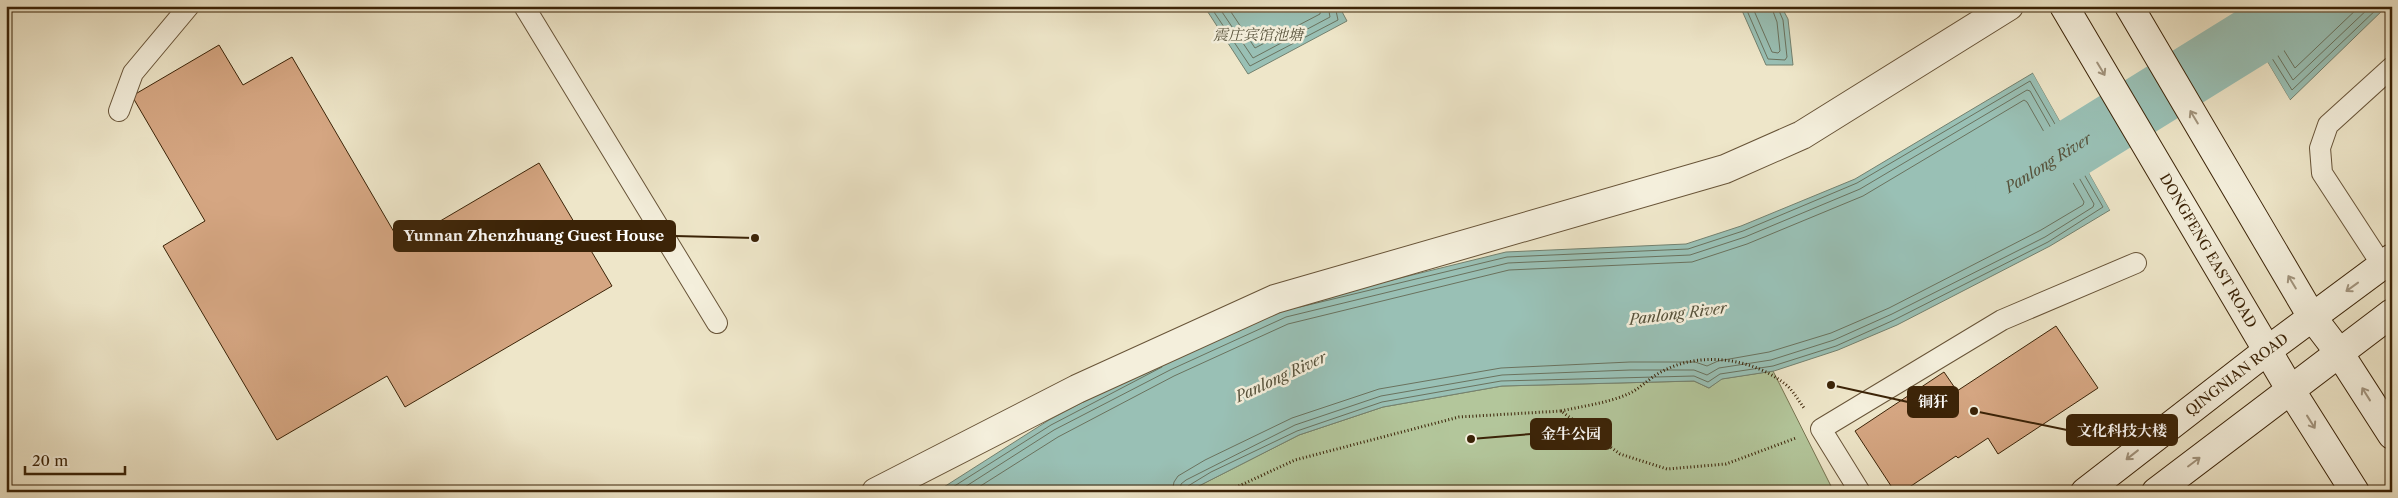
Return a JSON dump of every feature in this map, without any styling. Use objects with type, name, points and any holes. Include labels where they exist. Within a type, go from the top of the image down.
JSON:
[{"type":"main road","points":[[876,492],[1078,389],[1275,299],[1725,169],[1802,135],[2009,6]]},
{"type":"main road","points":[[2129,6],[2312,317],[2338,351],[2392,435]]},
{"type":"main road","name":"DONGFENG EAST ROAD","points":[[2070,17],[2290,388],[2355,492]]},
{"type":"main road","name":"QINGNIAN ROAD","points":[[2085,492],[2268,350],[2387,261]]},
{"type":"main road","points":[[2156,492],[2338,351],[2392,313]]},
{"type":"lane","points":[[119,111],[133,73],[189,6]]},
{"type":"lane","points":[[524,6],[717,323]]},
{"type":"lane","points":[[2387,261],[2322,173],[2320,148],[2328,126],[2392,67]]},
{"type":"lane","points":[[1860,492],[1821,429],[2002,320],[2136,263]]},
{"type":"path","points":[[1226,492],[1295,460],[1459,417],[1562,411],[1629,394],[1645,381],[1664,370],[1683,363],[1704,360],[1726,360],[1748,364],[1768,373],[1787,385]]},
{"type":"path","points":[[1562,411],[1620,454],[1667,469],[1726,464],[1821,429]]},
{"type":"green space","points":[[1773,371],[1834,492],[1187,492],[1299,435],[1383,407],[1502,386],[1694,381],[1709,388],[1721,379]]},
{"type":"water","name":"震庄宾馆池塘","points":[[1204,6],[1339,6],[1347,21],[1248,74]]},
{"type":"water","points":[[1740,6],[1781,6],[1788,19],[1793,65],[1766,65]]},
{"type":"water","points":[[2234,6],[2387,6],[2290,100]]},
{"type":"water","points":[[2033,73],[2110,210],[2050,246],[1897,325],[1838,350],[1774,371],[1722,379],[1709,388],[1694,381],[1502,386],[1383,407],[1299,435],[1187,492],[936,492],[1049,420],[1165,359],[1282,307],[1506,252],[1686,244],[1741,226],[1855,179]]},
{"type":"pier","points":[[2231,6],[2234,6],[2290,100],[2288,101]]},
{"type":"pier","points":[[2035,72],[2112,209],[2110,210],[2033,73]]},
{"type":"building","points":[[219,45],[243,85],[292,57],[401,244],[539,163],[612,286],[405,407],[387,376],[277,440],[163,246],[205,221],[132,96]]},
{"type":"building","points":[[2056,326],[2098,388],[1998,454],[1988,438],[1958,458],[1956,456],[1902,492],[1895,492],[1855,431],[1944,372],[1957,391]]},
{"type":"waterway","name":"Panlong River","points":[[2005,190],[2258,33],[2291,6]]},
{"type":"place","name":"Yunnan Zhenzhuang Guest House","points":[[755,238]]},
{"type":"place","name":"铜犴","points":[[1831,385]]},
{"type":"place","name":"文化科技大楼","points":[[1974,411]]},
{"type":"place","name":"金牛公园","points":[[1471,439]]}]
